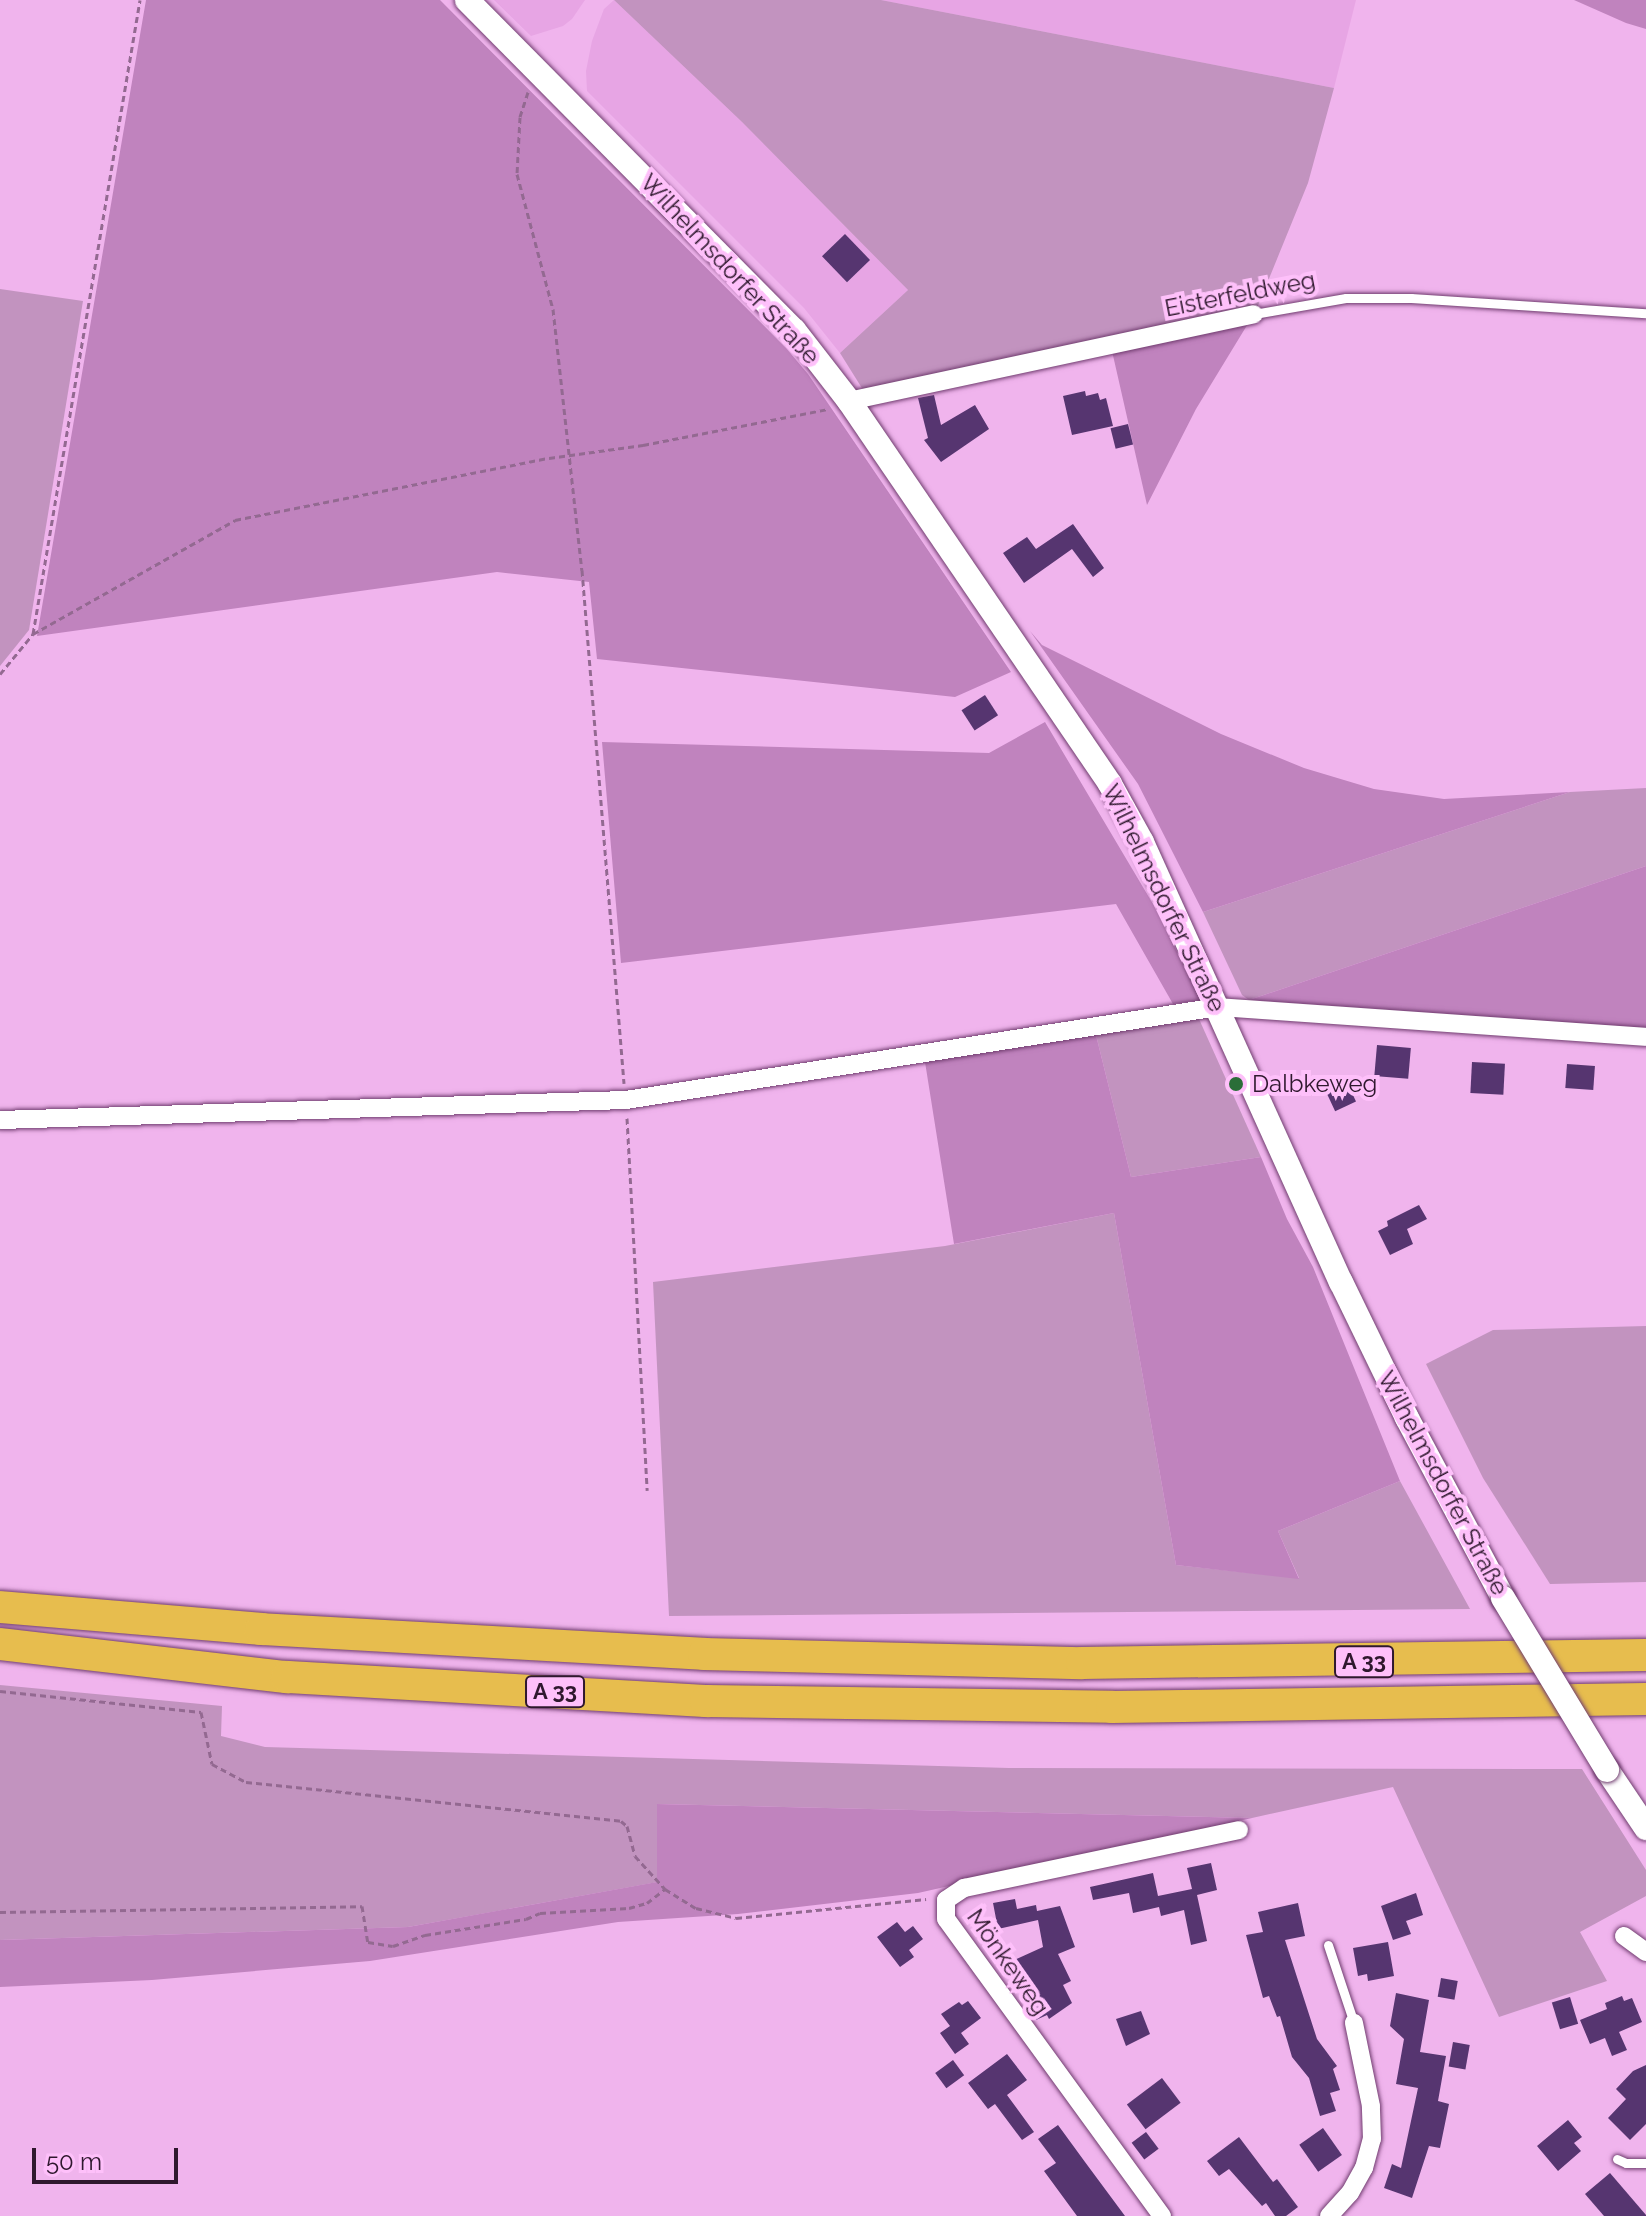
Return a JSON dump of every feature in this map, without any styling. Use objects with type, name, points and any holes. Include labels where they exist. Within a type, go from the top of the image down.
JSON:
[{"type":"highway","name":"A 33","points":[[0,1607],[470,1643],[704,1654],[1082,1663],[1646,1655]]},
{"type":"highway","name":"A 33","points":[[0,1644],[287,1677],[706,1701],[1112,1707],[1646,1699]]},
{"type":"street","name":"Wilhelmsdorfer Straße","points":[[467,0],[794,330],[849,401],[1110,784],[1142,842],[1341,1282],[1407,1418],[1503,1598],[1607,1770],[1646,1828]]},
{"type":"street","name":"Eisterfeldweg","points":[[849,401],[1254,314]]},
{"type":"street","points":[[0,1120],[626,1100],[1218,1007],[1646,1037]]},
{"type":"street","name":"Mönkeweg","points":[[1162,2216],[946,1919],[946,1900],[964,1888],[1239,1830]]},
{"type":"street","points":[[1624,1936],[1646,1952]]},
{"type":"street","points":[[1329,2216],[1350,2193],[1364,2168],[1372,2139],[1371,2106],[1354,2023]]},
{"type":"lane","name":"Eisterfeldweg","points":[[1254,314],[1346,298],[1411,298],[1646,313]]},
{"type":"lane","points":[[1328,1945],[1354,2023]]},
{"type":"lane","points":[[1617,2159],[1626,2163],[1646,2163]]},
{"type":"path","points":[[33,634],[140,0]]},
{"type":"path","points":[[535,67],[520,117],[517,174],[553,309],[585,600],[626,1100],[647,1490]]},
{"type":"path","points":[[0,674],[33,634],[235,520],[567,455],[643,445],[827,409],[849,401]]},
{"type":"path","points":[[0,1691],[201,1712],[212,1764],[246,1782],[621,1821],[627,1826],[635,1856],[665,1889],[696,1908],[736,1918],[917,1898],[946,1900]]},
{"type":"path","points":[[0,1912],[362,1906],[368,1942],[393,1946],[425,1935],[526,1919],[540,1913],[629,1908],[647,1903],[665,1889]]},
{"type":"shaded area","points":[[146,0],[440,0],[786,348],[808,374],[1011,672],[955,697],[597,659],[589,582],[497,572],[37,636]]},
{"type":"shaded area","points":[[494,0],[585,0],[563,26],[531,36]]},
{"type":"shaded area","points":[[614,0],[742,122],[908,290],[840,353],[804,308],[587,91],[586,71],[592,41],[604,9]]},
{"type":"shaded area","points":[[614,0],[881,0],[1334,88],[1308,183],[1257,308],[865,393],[840,353],[908,290],[742,122]]},
{"type":"shaded area","points":[[881,0],[1356,0],[1334,88]]},
{"type":"shaded area","points":[[1574,0],[1646,0],[1646,29],[1626,23]]},
{"type":"shaded area","points":[[0,289],[83,301],[29,630],[0,666]]},
{"type":"shaded area","points":[[1249,322],[1196,409],[1147,505],[1112,351]]},
{"type":"shaded area","points":[[1030,631],[1042,645],[1221,734],[1304,768],[1374,789],[1444,799],[1570,792],[1203,912],[1138,784]]},
{"type":"shaded area","points":[[1045,722],[1153,904],[1201,1000],[1173,1004],[1116,904],[621,963],[602,742],[989,753]]},
{"type":"shaded area","points":[[1646,788],[1646,866],[1249,1000],[1242,995],[1203,912],[1570,792]]},
{"type":"shaded area","points":[[1646,866],[1646,1028],[1249,1000]]},
{"type":"shaded area","points":[[1199,1019],[1261,1157],[1131,1177],[1096,1035]]},
{"type":"shaded area","points":[[1096,1035],[1131,1177],[1261,1157],[1287,1219],[1313,1267],[1400,1481],[1278,1531],[1299,1579],[1176,1565],[1114,1213],[954,1244],[925,1062]]},
{"type":"shaded area","points":[[1114,1213],[1176,1565],[1299,1578],[1278,1531],[1400,1481],[1470,1609],[669,1616],[653,1282],[945,1246]]},
{"type":"shaded area","points":[[1646,1326],[1646,1582],[1550,1584],[1483,1478],[1426,1364],[1493,1330]]},
{"type":"shaded area","points":[[0,1685],[222,1706],[221,1736],[265,1747],[1009,1768],[1582,1769],[1646,1870],[1646,1896],[1580,1932],[1607,1981],[1499,2017],[1393,1787],[1252,1818],[657,1804],[658,1882],[408,1927],[0,1940]]},
{"type":"shaded area","points":[[657,1804],[1252,1818],[918,1893],[738,1914],[618,1922],[370,1961],[152,1980],[0,1987],[0,1940],[408,1927],[657,1882]]},
{"type":"building","points":[[845,234],[870,260],[847,282],[822,256]]},
{"type":"building","points":[[1085,391],[1086,396],[1098,393],[1100,400],[1106,398],[1113,426],[1072,435],[1063,396]]},
{"type":"building","points":[[934,395],[941,425],[975,405],[989,429],[941,462],[924,440],[928,438],[918,398]]},
{"type":"building","points":[[1128,424],[1133,444],[1116,449],[1111,428]]},
{"type":"building","points":[[1073,524],[1104,568],[1093,577],[1072,549],[1024,583],[1003,553],[1027,537],[1036,549]]},
{"type":"building","points":[[985,695],[998,715],[975,730],[962,710]]},
{"type":"building","points":[[1377,1045],[1411,1048],[1408,1079],[1374,1076]]},
{"type":"building","points":[[1472,1062],[1505,1064],[1503,1095],[1470,1093]]},
{"type":"building","points":[[1567,1064],[1595,1066],[1593,1090],[1565,1088]]},
{"type":"building","points":[[1345,1078],[1356,1102],[1335,1111],[1324,1088]]},
{"type":"building","points":[[1419,1205],[1427,1219],[1407,1229],[1413,1244],[1390,1255],[1378,1231],[1388,1226],[1387,1221]]},
{"type":"building","points":[[1211,1863],[1217,1890],[1197,1895],[1207,1941],[1191,1945],[1184,1910],[1161,1916],[1159,1907],[1133,1913],[1129,1893],[1093,1900],[1090,1887],[1153,1873],[1158,1896],[1192,1889],[1187,1868]]},
{"type":"building","points":[[1416,1893],[1423,1915],[1406,1921],[1411,1934],[1393,1940],[1381,1906]]},
{"type":"building","points":[[1015,1899],[1017,1909],[1036,1905],[1037,1911],[1060,1906],[1075,1947],[1058,1954],[1071,1981],[1063,1985],[1072,2003],[1049,2019],[1047,2015],[1036,2020],[1012,1961],[1043,1947],[1038,1920],[998,1929],[993,1903]]},
{"type":"building","points":[[1298,1903],[1305,1936],[1285,1940],[1317,2039],[1337,2066],[1333,2069],[1340,2090],[1330,2093],[1336,2111],[1320,2116],[1309,2078],[1292,2057],[1280,2016],[1277,2017],[1269,1996],[1263,1998],[1246,1935],[1263,1932],[1258,1912]]},
{"type":"building","points":[[897,1922],[905,1932],[913,1926],[923,1939],[909,1950],[914,1957],[900,1967],[877,1937]]},
{"type":"building","points":[[1388,1942],[1394,1976],[1368,1981],[1367,1974],[1358,1976],[1353,1948]]},
{"type":"building","points":[[1441,1978],[1458,1981],[1454,2000],[1438,1997]]},
{"type":"building","points":[[1396,1993],[1429,2000],[1420,2052],[1446,2056],[1438,2101],[1449,2104],[1440,2148],[1429,2146],[1412,2198],[1384,2188],[1392,2164],[1401,2168],[1418,2088],[1396,2084],[1404,2039],[1390,2026]]},
{"type":"building","points":[[1622,1996],[1624,2001],[1632,1998],[1642,2022],[1619,2032],[1627,2050],[1612,2056],[1605,2038],[1590,2044],[1580,2020],[1607,2009],[1605,2003]]},
{"type":"building","points":[[1570,1997],[1578,2024],[1560,2029],[1552,2003]]},
{"type":"building","points":[[968,2001],[981,2018],[961,2033],[969,2044],[955,2054],[940,2033],[950,2026],[941,2014],[959,2002],[962,2005]]},
{"type":"building","points":[[1141,2011],[1150,2034],[1126,2046],[1116,2019]]},
{"type":"building","points":[[1453,2042],[1470,2045],[1465,2070],[1449,2067]]},
{"type":"building","points":[[1007,2054],[1027,2080],[1007,2095],[1034,2132],[1022,2140],[995,2104],[988,2109],[968,2083]]},
{"type":"building","points":[[953,2060],[964,2075],[946,2088],[935,2073]]},
{"type":"building","points":[[1646,2065],[1646,2124],[1630,2140],[1608,2118],[1626,2099],[1616,2089],[1633,2071]]},
{"type":"building","points":[[1162,2078],[1181,2103],[1146,2129],[1127,2104]]},
{"type":"building","points":[[1568,2120],[1582,2137],[1574,2143],[1581,2151],[1558,2171],[1537,2146]]},
{"type":"building","points":[[1058,2125],[1125,2216],[1077,2216],[1044,2171],[1056,2163],[1038,2139]]},
{"type":"building","points":[[1323,2128],[1342,2155],[1318,2172],[1299,2145]]},
{"type":"building","points":[[1146,2132],[1159,2149],[1144,2160],[1132,2143]]},
{"type":"building","points":[[1239,2137],[1273,2182],[1277,2179],[1298,2207],[1286,2216],[1275,2216],[1266,2203],[1262,2206],[1229,2169],[1219,2176],[1207,2161]]},
{"type":"building","points":[[1610,2173],[1646,2216],[1604,2216],[1585,2194]]},
{"type":"place","name":"Dalbkeweg","points":[[1236,1084]]}]
